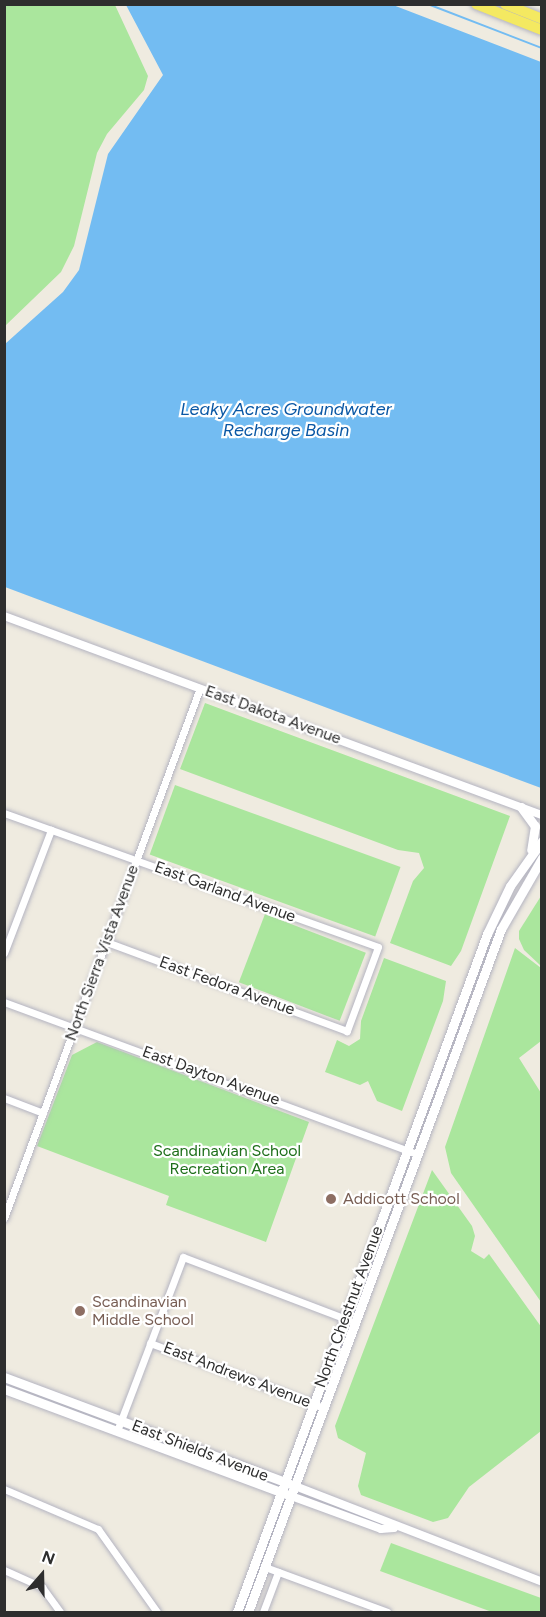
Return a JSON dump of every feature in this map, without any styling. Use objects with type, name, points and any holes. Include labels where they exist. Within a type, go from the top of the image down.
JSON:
[{"type":"main road","points":[[476,4],[542,30]]},
{"type":"main road","points":[[505,4],[542,19]]},
{"type":"main road","points":[[521,807],[535,826],[529,856]]},
{"type":"main road","name":"North Chestnut Avenue","points":[[237,1612],[494,916],[529,856],[542,841]]},
{"type":"main road","name":"North Chestnut Avenue","points":[[248,1612],[480,984],[511,907],[542,858]]},
{"type":"main road","points":[[470,980],[480,984]]},
{"type":"main road","name":"East Shields Avenue","points":[[4,1377],[295,1486]]},
{"type":"main road","name":"East Shields Avenue","points":[[4,1389],[291,1496]]},
{"type":"main road","points":[[243,1612],[253,1586],[248,1580]]},
{"type":"street","name":"East Dakota Avenue","points":[[4,616],[542,815]]},
{"type":"street","name":"North Sierra Vista Avenue","points":[[4,1218],[200,688]]},
{"type":"street","name":"East Garland Avenue","points":[[4,813],[378,947],[347,1031]]},
{"type":"street","points":[[4,953],[51,830]]},
{"type":"street","name":"East Fedora Avenue","points":[[106,942],[347,1031]]},
{"type":"street","name":"East Dayton Avenue","points":[[4,1002],[75,1026],[417,1154]]},
{"type":"street","points":[[4,1098],[43,1113]]},
{"type":"street","points":[[4,1193],[13,1196]]},
{"type":"street","points":[[117,1431],[183,1257],[355,1322]]},
{"type":"street","name":"East Andrews Avenue","points":[[150,1342],[324,1408]]},
{"type":"street","name":"East Shields Avenue","points":[[295,1486],[383,1519],[394,1528],[542,1582]]},
{"type":"street","points":[[4,1489],[98,1529],[157,1612]]},
{"type":"street","name":"East Shields Avenue","points":[[291,1496],[381,1529],[394,1528]]},
{"type":"street","points":[[265,1567],[387,1612]]},
{"type":"street","points":[[4,1570],[42,1587],[60,1612]]},
{"type":"street","points":[[263,1612],[278,1572]]},
{"type":"green space","points":[[5,4],[115,5],[148,76],[144,90],[107,134],[97,153],[74,246],[61,272],[5,326]]},
{"type":"green space","points":[[205,703],[510,816],[461,951],[451,966],[390,943],[413,881],[424,868],[419,853],[398,850],[180,769]]},
{"type":"green space","points":[[175,785],[401,867],[375,937],[150,855]]},
{"type":"green space","points":[[541,896],[541,966],[524,950],[519,939],[519,931]]},
{"type":"green space","points":[[265,914],[366,953],[340,1021],[239,982]]},
{"type":"green space","points":[[515,948],[541,968],[541,1041],[519,1058],[541,1093],[541,1302],[451,1173],[445,1147]]},
{"type":"green space","points":[[384,958],[446,981],[443,1001],[402,1111],[377,1101],[368,1081],[360,1085],[325,1072],[337,1040],[349,1046],[360,1039],[361,1021]]},
{"type":"green space","name":"Scandinavian School Recreation Area","points":[[97,1042],[309,1122],[266,1242],[166,1205],[169,1196],[37,1146],[72,1055]]},
{"type":"green space","points":[[432,1170],[472,1226],[475,1236],[471,1251],[484,1259],[489,1254],[542,1328],[541,1431],[469,1487],[448,1518],[433,1522],[361,1495],[358,1486],[366,1453],[338,1438],[335,1426]]},
{"type":"green space","points":[[391,1543],[541,1598],[541,1612],[492,1612],[380,1571]]},
{"type":"water","name":"Leaky Acres Groundwater Recharge Basin","points":[[126,5],[393,5],[541,62],[541,788],[5,587],[5,344],[63,292],[79,270],[108,154],[163,75]]},
{"type":"waterway","points":[[428,4],[542,48]]},
{"type":"place","name":"Addicott School","points":[[331,1199]]},
{"type":"place","name":"Scandinavian Middle School","points":[[80,1311]]}]
